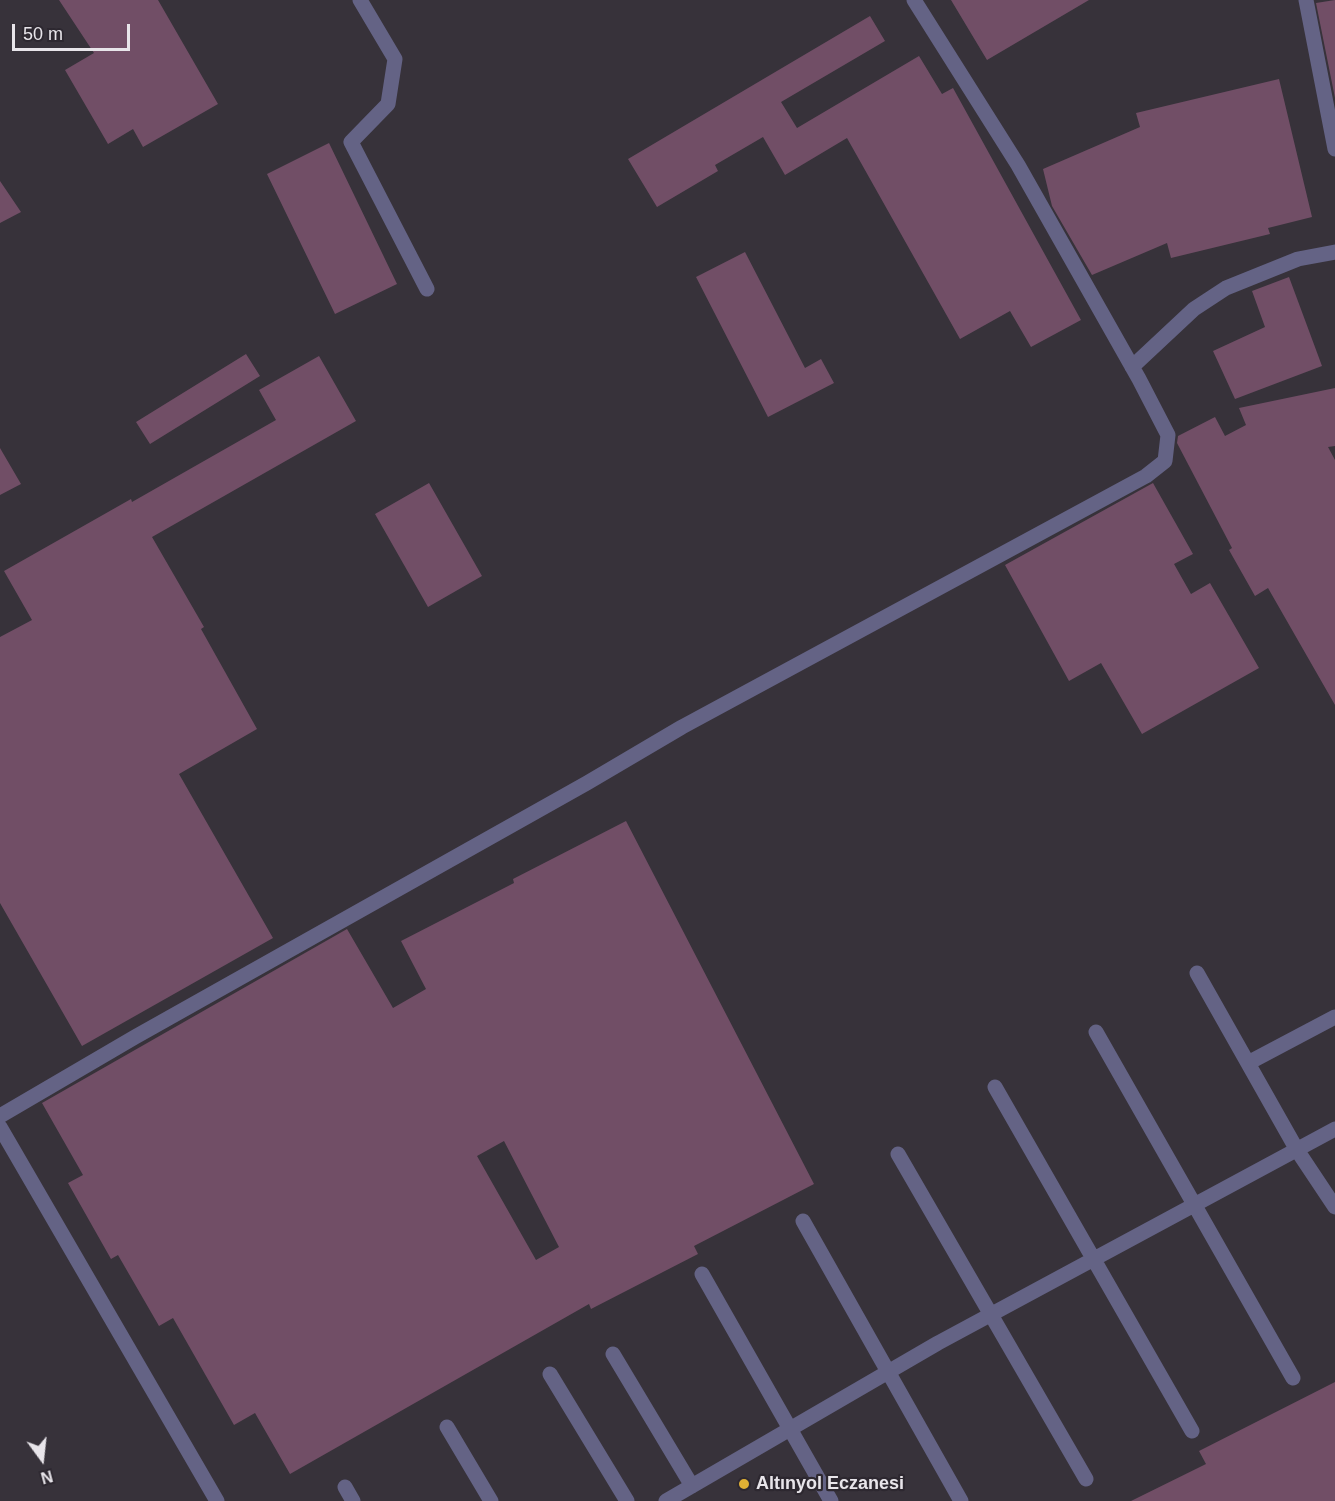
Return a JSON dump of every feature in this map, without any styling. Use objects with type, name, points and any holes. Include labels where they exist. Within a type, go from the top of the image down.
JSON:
[{"type":"street","points":[[360,0],[395,59],[388,104],[351,141],[427,289]]},
{"type":"street","points":[[0,1116],[145,1031],[587,783],[682,727],[1146,476],[1165,461],[1168,435],[1132,367],[1018,165],[914,0]]},
{"type":"street","points":[[1306,0],[1335,149]]},
{"type":"street","points":[[1132,367],[1194,309],[1226,288],[1298,259],[1335,252]]},
{"type":"street","points":[[1197,973],[1297,1150],[1335,1207]]},
{"type":"street","points":[[1248,1063],[1335,1017]]},
{"type":"street","points":[[1096,1032],[1293,1378]]},
{"type":"street","points":[[995,1087],[1192,1431]]},
{"type":"street","points":[[0,1127],[217,1501]]},
{"type":"street","points":[[666,1501],[990,1315],[1335,1129]]},
{"type":"street","points":[[898,1154],[1086,1479]]},
{"type":"street","points":[[803,1221],[961,1501]]},
{"type":"street","points":[[702,1274],[831,1501]]},
{"type":"street","points":[[613,1354],[692,1486]]},
{"type":"street","points":[[550,1374],[627,1501]]},
{"type":"street","points":[[447,1427],[491,1501]]},
{"type":"street","points":[[345,1487],[353,1501]]},
{"type":"building","points":[[59,0],[158,0],[218,104],[143,147],[133,129],[108,144],[65,70],[94,53]]},
{"type":"building","points":[[951,0],[1089,0],[987,60]]},
{"type":"building","points":[[1335,0],[1335,98],[1316,3]]},
{"type":"building","points":[[870,16],[885,41],[781,102],[797,128],[919,56],[942,94],[953,88],[1081,320],[1031,347],[1010,311],[960,339],[847,138],[785,175],[763,137],[715,165],[718,171],[657,207],[628,159]]},
{"type":"building","points":[[1279,79],[1312,217],[1268,228],[1270,234],[1171,258],[1167,243],[1092,275],[1052,206],[1043,169],[1140,127],[1136,113]]},
{"type":"building","points":[[329,143],[397,284],[335,314],[267,174]]},
{"type":"building","points":[[0,181],[21,212],[0,223]]},
{"type":"building","points":[[745,252],[805,368],[821,359],[834,383],[768,417],[696,277]]},
{"type":"building","points":[[1289,277],[1322,366],[1235,399],[1213,351],[1265,327],[1252,291]]},
{"type":"building","points":[[246,354],[260,376],[150,444],[136,422]]},
{"type":"building","points":[[319,356],[356,421],[152,537],[204,627],[201,629],[257,729],[179,774],[273,938],[82,1046],[0,903],[0,637],[32,620],[4,571],[131,499],[132,502],[276,420],[259,390]]},
{"type":"building","points":[[1335,388],[1335,446],[1328,447],[1335,460],[1335,705],[1268,588],[1255,596],[1229,550],[1232,548],[1177,443],[1178,436],[1215,417],[1225,436],[1246,425],[1239,408]]},
{"type":"building","points":[[0,448],[21,484],[0,495]]},
{"type":"building","points":[[429,483],[482,576],[428,607],[375,514]]},
{"type":"building","points":[[1153,483],[1193,554],[1174,564],[1191,594],[1210,583],[1259,668],[1142,734],[1101,663],[1069,681],[1005,565]]},
{"type":"building","points":[[626,821],[814,1184],[694,1246],[698,1254],[591,1309],[589,1304],[290,1474],[255,1413],[234,1425],[173,1318],[159,1326],[118,1255],[111,1259],[68,1183],[83,1175],[42,1103],[347,929],[393,1008],[426,989],[401,941],[514,883],[513,879]],"holes":[[[504,1141],[559,1247],[536,1260],[477,1156]]]},
{"type":"building","points":[[1335,1382],[1335,1501],[1131,1501],[1206,1464],[1199,1451]]},
{"type":"place","name":"Altınyol Eczanesi","points":[[744,1484]]}]
